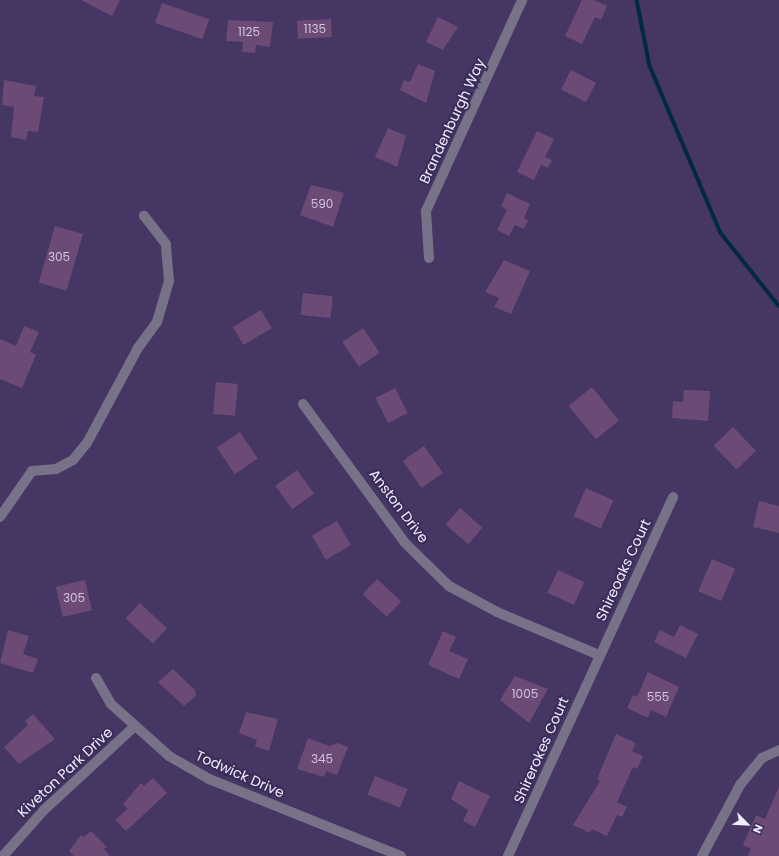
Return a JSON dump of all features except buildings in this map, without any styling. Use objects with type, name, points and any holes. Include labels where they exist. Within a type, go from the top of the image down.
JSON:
[{"type":"street","name":"Brandenburgh Way","points":[[429,258],[426,211],[522,0]]},
{"type":"street","points":[[0,516],[32,470],[56,469],[73,460],[87,443],[138,348],[158,322],[169,281],[166,244],[144,216]]},
{"type":"street","name":"Anston Drive","points":[[303,404],[405,543],[449,586],[497,612],[599,655]]},
{"type":"street","name":"Shireoaks Court","points":[[599,655],[673,497]]},
{"type":"street","name":"Shirerokes Court","points":[[508,856],[599,655]]},
{"type":"street","name":"Todwick Drive","points":[[96,678],[111,704],[133,728],[169,756],[209,779],[401,856]]},
{"type":"street","name":"Kiveton Park Drive","points":[[3,856],[44,810],[133,728]]},
{"type":"street","points":[[702,856],[740,785],[762,758],[779,750]]},
{"type":"waterway","points":[[637,0],[650,66],[721,233],[779,306]]}]
